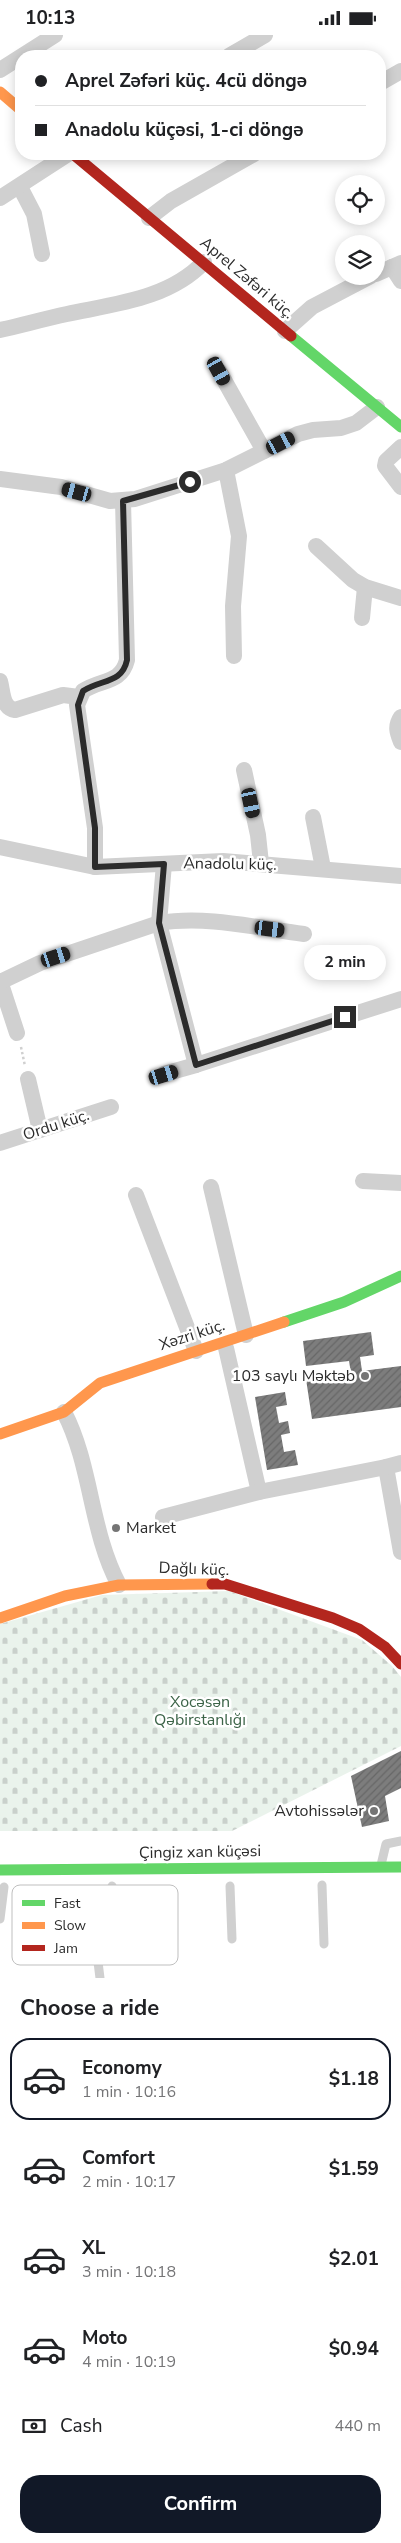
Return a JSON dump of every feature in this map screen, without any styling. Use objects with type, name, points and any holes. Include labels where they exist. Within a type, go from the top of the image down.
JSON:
[{"type":"street","points":[[31,50],[55,35]]},
{"type":"street","points":[[240,50],[265,35]]},
{"type":"street","points":[[0,70],[15,60]]},
{"type":"street","points":[[386,80],[401,71]]},
{"type":"street","points":[[0,92],[15,105]]},
{"type":"street","points":[[0,198],[20,187],[59,160]]},
{"type":"street","name":"Aprel Zəfəri küç.","points":[[80,160],[401,427]]},
{"type":"street","points":[[149,217],[171,201],[243,160]]},
{"type":"street","points":[[20,187],[34,215],[42,254]]},
{"type":"street","points":[[0,330],[146,297],[178,283],[193,274],[204,263]]},
{"type":"street","points":[[385,270],[397,265],[401,281]]},
{"type":"street","points":[[285,331],[312,307],[354,285]]},
{"type":"street","points":[[219,371],[264,451]]},
{"type":"street","points":[[0,479],[53,486],[110,501],[123,501],[226,470],[298,434],[313,430],[341,428],[356,423],[377,407]]},
{"type":"street","points":[[401,447],[386,461],[385,465],[401,487]]},
{"type":"street","points":[[226,470],[239,537],[233,606],[234,657]]},
{"type":"street","points":[[95,867],[95,828],[78,716],[79,697],[88,688],[117,677],[125,671],[127,660],[123,501]]},
{"type":"street","points":[[316,546],[353,580],[365,587],[401,598]]},
{"type":"street","points":[[362,618],[365,587]]},
{"type":"street","points":[[0,681],[5,705],[10,709],[15,710],[63,695],[79,697]]},
{"type":"street","points":[[401,717],[397,723],[396,730],[401,742]]},
{"type":"street","points":[[244,770],[258,835],[261,863]]},
{"type":"street","points":[[313,817],[323,869]]},
{"type":"street","name":"Anadolu küç.","points":[[0,847],[95,867],[202,861],[261,863],[401,876]]},
{"type":"street","points":[[164,864],[159,923],[196,1065]]},
{"type":"street","points":[[17,1033],[0,982],[40,963],[159,923],[187,920],[304,934]]},
{"type":"street","points":[[164,1075],[401,999]]},
{"type":"street","points":[[28,1079],[40,1130]]},
{"type":"street","name":"Ordu küç.","points":[[0,1143],[112,1107]]},
{"type":"street","points":[[363,1181],[401,1183]]},
{"type":"street","points":[[211,1187],[246,1335]]},
{"type":"street","points":[[136,1195],[196,1351]]},
{"type":"street","name":"Xəzri küç.","points":[[0,1434],[64,1413],[100,1383],[344,1302],[401,1276]]},
{"type":"street","points":[[226,1348],[260,1492]]},
{"type":"street","points":[[64,1413],[76,1442],[104,1554],[119,1585]]},
{"type":"street","points":[[162,1517],[260,1492],[394,1465],[401,1552]]},
{"type":"street","name":"Dağlı küç.","points":[[0,1618],[65,1596],[119,1585],[225,1584],[250,1590],[333,1618],[359,1629],[385,1647],[401,1664]]},
{"type":"street","name":"Çingiz xan küçəsi","points":[[0,1870],[401,1867]]},
{"type":"lane","points":[[380,1867],[386,1844],[401,1841]]},
{"type":"lane","points":[[322,1885],[324,1944]]},
{"type":"lane","points":[[230,1886],[232,1939]]},
{"type":"lane","points":[[0,1919],[6,1887]]},
{"type":"lane","points":[[98,1965],[100,1978]]},
{"type":"path","points":[[17,1033],[28,1079]]},
{"type":"green space","name":"Xocəsən Qəbirstanlığı","points":[[229,1591],[362,1640],[392,1666],[401,1677],[401,1746],[232,1831],[0,1831],[0,1624],[102,1595]]},
{"type":"building","name":"103 saylı Məktəb","points":[[371,1332],[374,1355],[360,1357],[362,1371],[401,1366],[401,1407],[312,1419],[306,1379],[351,1373],[349,1361],[306,1366],[303,1341]]},
{"type":"building","points":[[285,1392],[287,1405],[276,1407],[279,1423],[288,1421],[290,1433],[281,1435],[284,1452],[295,1450],[298,1465],[267,1470],[255,1397]]},
{"type":"building","points":[[401,1751],[401,1788],[385,1796],[389,1821],[362,1827],[351,1776]]},
{"type":"traffic: fast","points":[[291,336],[401,427]]},
{"type":"traffic: fast","points":[[284,1322],[344,1302],[401,1276]]},
{"type":"traffic: fast","points":[[0,1870],[401,1867]]},
{"type":"traffic: slow","points":[[0,92],[15,105]]},
{"type":"traffic: slow","points":[[0,1434],[64,1412],[100,1383],[284,1322]]},
{"type":"traffic: slow","points":[[0,1618],[65,1596],[119,1585],[212,1584]]},
{"type":"traffic: jam","points":[[80,160],[291,336]]},
{"type":"traffic: jam","points":[[212,1584],[225,1584],[333,1618],[359,1629],[385,1647],[401,1664]]},
{"type":"place","name":"103 saylı Məktəb","points":[[365,1376]]},
{"type":"place","name":"Market","points":[[116,1528]]},
{"type":"place","name":"Avtohissələr","points":[[374,1811]]},
{"type":"route","points":[[190,482],[123,501],[127,660],[125,671],[117,677],[83,691],[79,697],[78,705],[78,716],[95,828],[95,867],[110,868],[164,864],[159,923],[161,936],[196,1065],[345,1017]]}]
